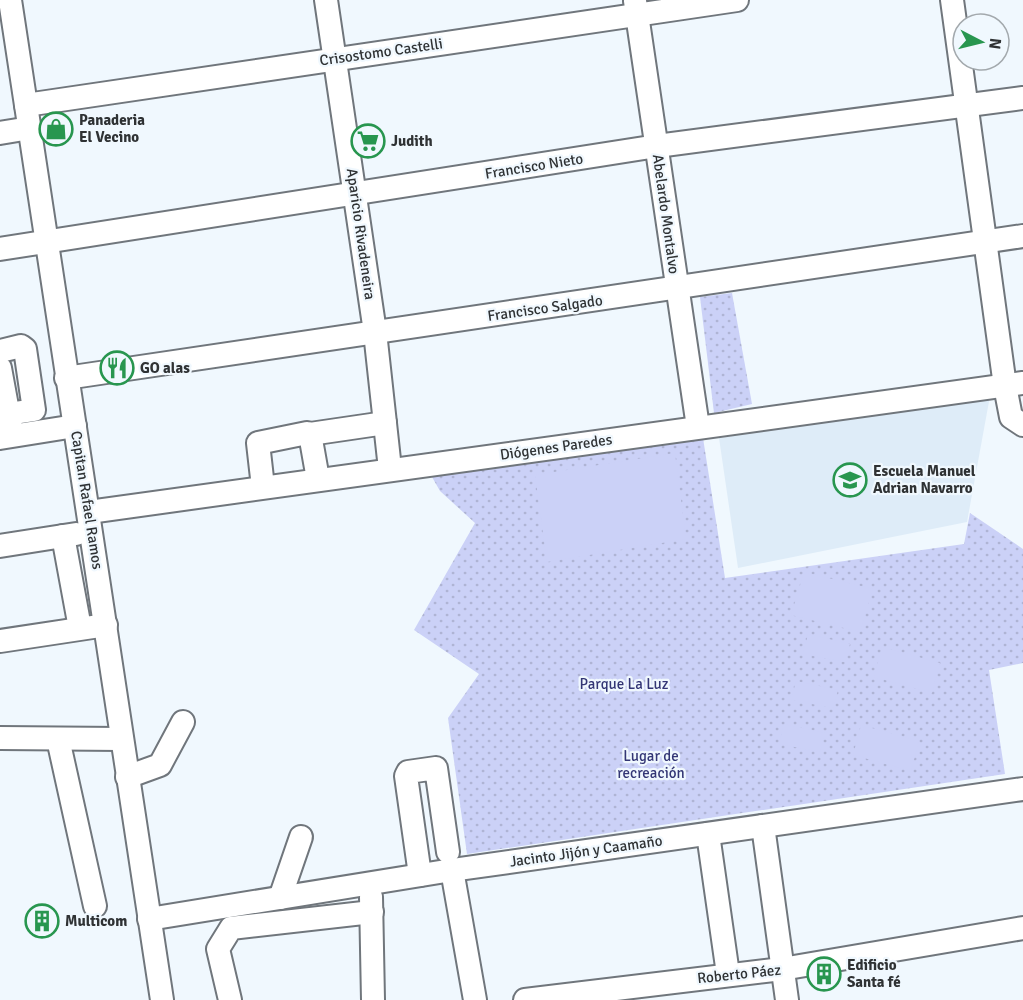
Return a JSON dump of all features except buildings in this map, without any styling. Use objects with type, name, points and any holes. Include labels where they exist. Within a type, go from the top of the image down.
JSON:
[{"type":"street","name":"Capitan Rafael Ramos","points":[[10,0],[162,1000]]},
{"type":"street","name":"Aparicio Rivadeneira","points":[[326,0],[375,332],[390,469]]},
{"type":"street","name":"Crisostomo Castelli","points":[[26,105],[335,58],[636,8],[736,0]]},
{"type":"street","points":[[952,0],[987,241],[1015,392],[1011,417],[1023,425]]},
{"type":"street","name":"Abelardo Montalvo","points":[[636,8],[698,427]]},
{"type":"street","name":"Francisco Nieto","points":[[0,249],[657,146],[1023,98]]},
{"type":"street","points":[[0,133],[30,128]]},
{"type":"street","name":"Francisco Salgado","points":[[66,378],[1023,236]]},
{"type":"street","points":[[0,351],[21,346],[25,349],[34,410],[7,429]]},
{"type":"street","points":[[0,368],[7,429]]},
{"type":"street","name":"Diógenes Paredes","points":[[0,546],[63,536],[91,522],[263,487],[698,427],[1015,392]]},
{"type":"street","points":[[263,487],[258,443],[385,423]]},
{"type":"street","points":[[7,429],[75,426]]},
{"type":"street","points":[[310,434],[318,479]]},
{"type":"street","points":[[63,536],[80,628]]},
{"type":"street","points":[[0,641],[106,625]]},
{"type":"street","points":[[127,777],[160,765],[183,722]]},
{"type":"street","points":[[0,738],[121,739]]},
{"type":"street","points":[[58,739],[95,906]]},
{"type":"street","points":[[420,875],[406,776],[408,772],[436,768],[475,1000]]},
{"type":"street","name":"Jacinto Jijón y Caamaño","points":[[149,919],[420,875],[450,861],[708,834],[1023,789]]},
{"type":"street","points":[[763,826],[787,1000]]},
{"type":"street","points":[[708,834],[728,974]]},
{"type":"street","points":[[280,898],[301,837]]},
{"type":"street","points":[[370,884],[373,1000]]},
{"type":"street","points":[[230,1000],[218,949],[231,928],[372,912]]},
{"type":"street","name":"Roberto Páez","points":[[525,1000],[782,969],[1023,928]]},
{"type":"shaded area","name":"Escuela Manuel Adrian Navarro","points":[[990,396],[967,522],[738,568],[719,438]]},
{"type":"green space","points":[[732,293],[752,404],[714,413],[700,297]]},
{"type":"green space","name":"Parque La Luz","points":[[703,438],[725,578],[964,544],[970,513],[1023,549],[1023,663],[989,670],[1005,774],[467,854],[448,718],[479,674],[414,630],[475,523],[440,491],[428,470]]},
{"type":"green space","points":[[675,453],[686,539],[547,562],[535,475]]},
{"type":"green space","points":[[804,572],[873,589],[860,632],[791,615]]},
{"type":"green space","points":[[808,634],[850,644],[844,662],[803,654]]},
{"type":"green space","points":[[882,647],[940,663],[932,693],[874,677]]},
{"type":"green space","points":[[796,681],[838,690],[833,708],[791,700]]},
{"type":"green space","points":[[784,724],[825,733],[820,752],[779,744]]},
{"type":"green space","points":[[861,725],[919,741],[911,771],[853,755]]},
{"type":"place","name":"Panaderia El Vecino","points":[[56,129]]},
{"type":"place","name":"Judith","points":[[368,141]]},
{"type":"place","name":"GO alas","points":[[117,368]]},
{"type":"place","name":"Escuela Manuel Adrian Navarro","points":[[850,480]]},
{"type":"place","name":"Multicom","points":[[42,921]]},
{"type":"place","name":"Edificio Santa fé","points":[[824,974]]},
{"type":"park label","name":"Lugar de recreación","points":[[651,764]]}]
